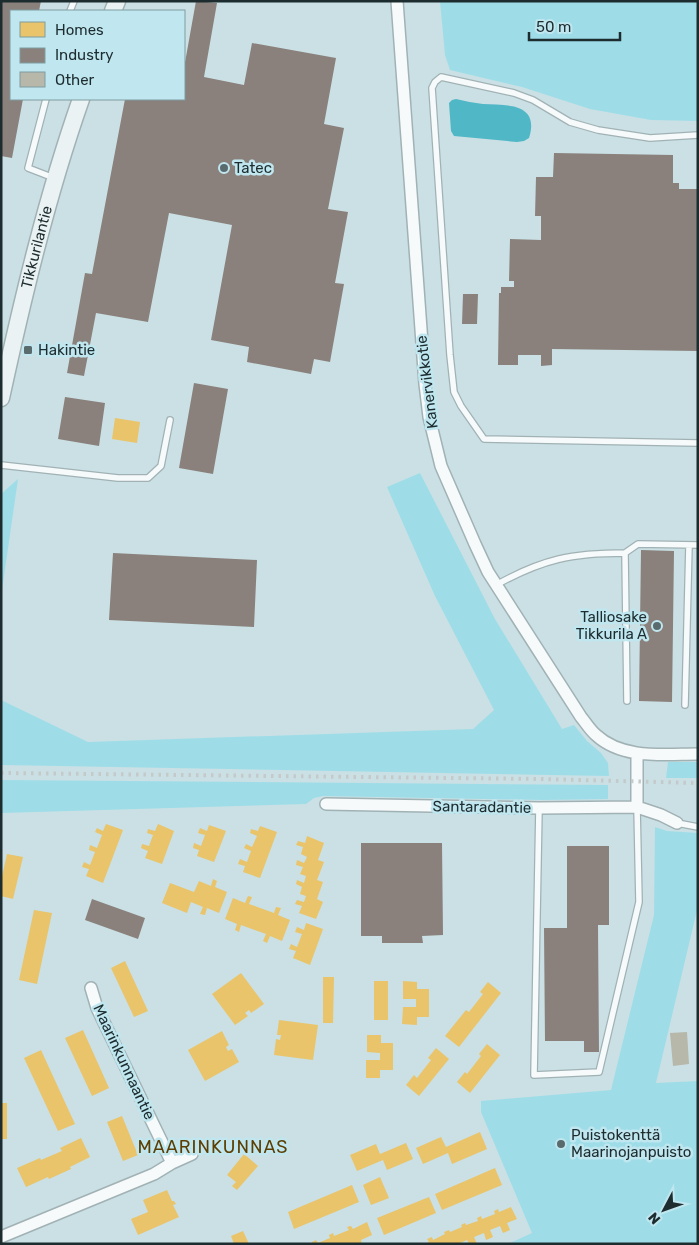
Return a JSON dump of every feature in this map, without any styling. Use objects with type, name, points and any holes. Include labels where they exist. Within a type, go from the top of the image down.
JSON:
[{"type":"main road","name":"Tikkurilantie","points":[[1,398],[26,288],[56,179],[81,100]]},
{"type":"street","name":"Kanervikkotie","points":[[397,1],[423,364],[429,417],[442,466],[455,500],[488,572],[581,717],[596,736],[613,747],[637,753]]},
{"type":"street","points":[[637,806],[637,753],[698,754]]},
{"type":"street","name":"Santaradantie","points":[[326,804],[539,808],[637,806],[677,823]]},
{"type":"street","name":"Maarinkunnaantie","points":[[91,988],[97,1008],[172,1163]]},
{"type":"street","points":[[1,1237],[154,1174],[192,1154]]},
{"type":"lane","points":[[698,135],[650,138],[598,130],[570,122],[533,100],[514,93],[441,78],[435,82],[432,88],[454,392],[461,406],[484,439],[698,443]]},
{"type":"lane","points":[[46,100],[28,168],[56,179]]},
{"type":"lane","points":[[1,464],[118,478],[148,478],[161,466],[170,420]]},
{"type":"lane","points":[[496,585],[520,572],[553,560],[592,553],[626,553],[638,544],[698,545]]},
{"type":"lane","points":[[685,705],[689,545]]},
{"type":"lane","points":[[626,553],[627,701]]},
{"type":"lane","points":[[539,808],[534,1075],[599,1072],[639,902],[637,806]]},
{"type":"lane","points":[[677,823],[698,827]]},
{"type":"shaded area","points":[[440,1],[698,1],[698,121],[651,120],[590,109],[522,87],[450,70],[445,55]]},
{"type":"shaded area","points":[[456,99],[480,104],[519,108],[526,112],[530,118],[529,138],[517,142],[454,136],[451,131],[449,103]]},
{"type":"shaded area","points":[[420,473],[495,619],[562,729],[574,725],[608,763],[609,776],[1,765],[1,700],[88,742],[473,729],[494,710],[435,596],[387,487]]},
{"type":"shaded area","points":[[18,479],[1,597],[1,494]]},
{"type":"shaded area","points":[[668,762],[698,762],[698,778],[666,778]]},
{"type":"shaded area","points":[[1,780],[608,785],[608,799],[543,800],[323,796],[314,798],[306,804],[1,813]]},
{"type":"shaded area","points":[[655,827],[667,831],[698,833],[698,906],[656,1083],[698,1081],[698,1244],[508,1244],[532,1233],[481,1112],[481,1101],[611,1090],[654,915]]},
{"type":"building: Homes","points":[[115,418],[140,422],[137,443],[112,439]]},
{"type":"building: Homes","points":[[106,824],[123,830],[103,883],[86,876],[89,869],[82,867],[84,862],[90,865],[95,852],[89,850],[90,845],[97,848],[102,835],[95,832],[97,828],[103,831]]},
{"type":"building: Homes","points":[[158,824],[174,831],[162,864],[145,858],[148,851],[141,848],[142,844],[149,846],[153,835],[147,833],[148,829],[155,831]]},
{"type":"building: Homes","points":[[209,825],[226,831],[214,862],[197,856],[199,850],[193,848],[194,843],[201,846],[205,835],[198,833],[200,828],[207,831]]},
{"type":"building: Homes","points":[[260,826],[277,832],[260,878],[243,872],[245,866],[238,864],[240,859],[247,862],[251,851],[244,848],[246,844],[252,847],[257,836],[250,833],[251,829],[258,831]]},
{"type":"building: Homes","points":[[307,836],[324,843],[318,860],[324,862],[317,880],[323,882],[317,899],[323,902],[316,919],[299,913],[302,906],[295,904],[297,900],[304,902],[306,896],[300,894],[302,887],[296,884],[297,880],[304,883],[306,876],[300,874],[303,867],[296,865],[297,860],[304,863],[307,857],[301,854],[303,847],[296,845],[298,841],[305,843]]},
{"type":"building: Homes","points":[[7,854],[23,857],[13,899],[1,896],[1,881]]},
{"type":"building: Homes","points":[[213,879],[217,881],[215,887],[227,892],[219,913],[207,908],[205,915],[200,914],[203,907],[191,902],[187,913],[162,903],[170,883],[194,892],[199,881],[211,886]]},
{"type":"building: Homes","points":[[248,896],[252,897],[249,904],[274,913],[276,907],[281,908],[278,915],[290,920],[282,941],[270,936],[267,943],[263,941],[266,934],[241,925],[239,932],[235,930],[237,924],[225,919],[233,898],[245,903]]},
{"type":"building: Homes","points":[[34,910],[52,913],[37,984],[19,980]]},
{"type":"building: Homes","points":[[306,923],[323,929],[310,965],[293,958],[296,951],[289,949],[291,944],[297,947],[302,934],[295,932],[297,927],[304,930]]},
{"type":"building: Homes","points":[[125,961],[148,1011],[134,1017],[111,968]]},
{"type":"building: Homes","points":[[241,973],[264,1004],[251,1013],[249,1010],[245,1013],[248,1016],[235,1025],[212,994]]},
{"type":"building: Homes","points":[[323,977],[334,977],[333,1023],[323,1023]]},
{"type":"building: Homes","points":[[374,981],[388,981],[388,1020],[374,1020]]},
{"type":"building: Homes","points":[[403,981],[417,982],[417,989],[429,989],[429,1017],[417,1017],[417,1025],[402,1024],[403,1007],[416,1007],[416,999],[403,999]]},
{"type":"building: Homes","points":[[488,982],[501,993],[459,1047],[445,1036],[466,1010],[469,1012],[483,994],[480,992]]},
{"type":"building: Homes","points":[[279,1020],[318,1025],[313,1060],[274,1055],[276,1039],[280,1040],[281,1035],[277,1035]]},
{"type":"building: Homes","points":[[83,1030],[109,1088],[92,1096],[65,1038]]},
{"type":"building: Homes","points":[[222,1031],[229,1045],[226,1047],[228,1051],[232,1049],[239,1062],[205,1081],[188,1050]]},
{"type":"building: Homes","points":[[367,1035],[381,1035],[381,1043],[393,1043],[393,1070],[380,1070],[380,1078],[366,1078],[366,1060],[380,1060],[380,1053],[367,1052]]},
{"type":"building: Homes","points":[[487,1044],[500,1055],[470,1093],[457,1082],[465,1072],[467,1074],[481,1056],[479,1054]]},
{"type":"building: Homes","points":[[436,1048],[449,1059],[419,1096],[406,1085],[414,1075],[417,1078],[431,1060],[428,1058]]},
{"type":"building: Homes","points":[[41,1050],[75,1124],[58,1131],[24,1058]]},
{"type":"building: Homes","points":[[1,1103],[7,1103],[7,1139],[1,1139]]},
{"type":"building: Homes","points":[[122,1116],[138,1155],[123,1161],[107,1122]]},
{"type":"building: Homes","points":[[480,1132],[487,1149],[452,1164],[448,1153],[423,1164],[416,1148],[441,1137],[446,1147]]},
{"type":"building: Homes","points":[[81,1138],[90,1157],[70,1167],[71,1169],[26,1187],[17,1168],[62,1151],[60,1148]]},
{"type":"building: Homes","points":[[406,1143],[413,1159],[387,1170],[383,1160],[357,1171],[350,1155],[376,1144],[380,1154]]},
{"type":"building: Homes","points":[[244,1154],[258,1166],[237,1190],[232,1186],[236,1182],[227,1175]]},
{"type":"building: Homes","points":[[495,1168],[502,1185],[442,1210],[435,1194]]},
{"type":"building: Homes","points":[[380,1177],[389,1198],[371,1205],[363,1185]]},
{"type":"building: Homes","points":[[352,1185],[359,1202],[294,1229],[288,1212]]},
{"type":"building: Homes","points":[[167,1190],[172,1201],[176,1204],[173,1205],[179,1217],[138,1235],[131,1219],[148,1212],[143,1200]]},
{"type":"building: Homes","points":[[429,1197],[436,1213],[384,1235],[377,1218]]},
{"type":"building: Homes","points":[[511,1207],[517,1219],[507,1223],[510,1230],[503,1233],[500,1226],[490,1230],[493,1237],[486,1240],[484,1233],[474,1237],[477,1244],[469,1244],[467,1240],[458,1244],[424,1244],[429,1242],[427,1239],[432,1237],[433,1240],[445,1234],[444,1232],[449,1230],[450,1232],[462,1227],[461,1225],[465,1223],[466,1225],[478,1221],[477,1218],[481,1216],[482,1219],[495,1214],[494,1211],[498,1209],[499,1212]]},
{"type":"building: Homes","points":[[367,1222],[372,1235],[361,1240],[362,1244],[313,1244],[312,1242],[316,1240],[318,1243],[330,1238],[329,1235],[333,1233],[334,1236],[349,1230],[347,1227],[351,1226],[353,1229]]},
{"type":"building: Homes","points":[[243,1231],[249,1244],[234,1244],[231,1236]]},
{"type":"building: Industry","points":[[1,1],[41,1],[39,10],[10,10],[10,100],[23,100],[12,158],[1,156]]},
{"type":"building: Industry","name":"Tatec","points":[[196,1],[217,3],[204,77],[244,85],[252,43],[336,58],[324,124],[344,128],[328,209],[348,212],[335,283],[344,284],[330,362],[314,359],[311,374],[247,362],[249,347],[211,340],[232,225],[169,213],[148,322],[96,313],[84,376],[67,373],[85,273],[92,274],[125,100],[185,100],[185,62]]},
{"type":"building: Industry","points":[[554,153],[673,155],[673,183],[679,183],[679,189],[698,189],[698,351],[552,349],[552,365],[541,366],[541,355],[518,355],[518,365],[498,365],[499,293],[501,293],[501,287],[514,287],[514,281],[509,281],[510,239],[541,240],[541,216],[535,216],[536,177],[553,177]]},
{"type":"building: Industry","points":[[463,294],[478,294],[477,324],[462,324]]},
{"type":"building: Industry","points":[[194,383],[228,389],[213,474],[179,468]]},
{"type":"building: Industry","points":[[65,397],[105,403],[99,446],[58,439]]},
{"type":"building: Industry","name":"Talliosake Tikkurila A","points":[[641,550],[674,551],[672,702],[639,701]]},
{"type":"building: Industry","points":[[113,553],[257,560],[254,627],[109,620]]},
{"type":"building: Industry","points":[[361,843],[442,843],[443,935],[422,936],[423,943],[382,943],[382,936],[361,936]]},
{"type":"building: Industry","points":[[567,846],[609,846],[609,925],[598,925],[599,1052],[584,1052],[584,1041],[545,1041],[544,928],[567,928]]},
{"type":"building: Industry","points":[[92,899],[145,918],[138,939],[85,920]]},
{"type":"building: Other","points":[[687,1032],[689,1064],[673,1066],[670,1033]]},
{"type":"railway","points":[[1,773],[540,779],[698,783]]},
{"type":"place","name":"Tatec","points":[[224,168]]},
{"type":"place","name":"Hakintie","points":[[28,350]]},
{"type":"place","name":"Talliosake Tikkurila A","points":[[657,626]]},
{"type":"place","name":"Puistokenttä Maarinojanpuisto","points":[[561,1144]]},
{"type":"district","name":"MAARINKUNNAS","points":[[213,1147]]}]
